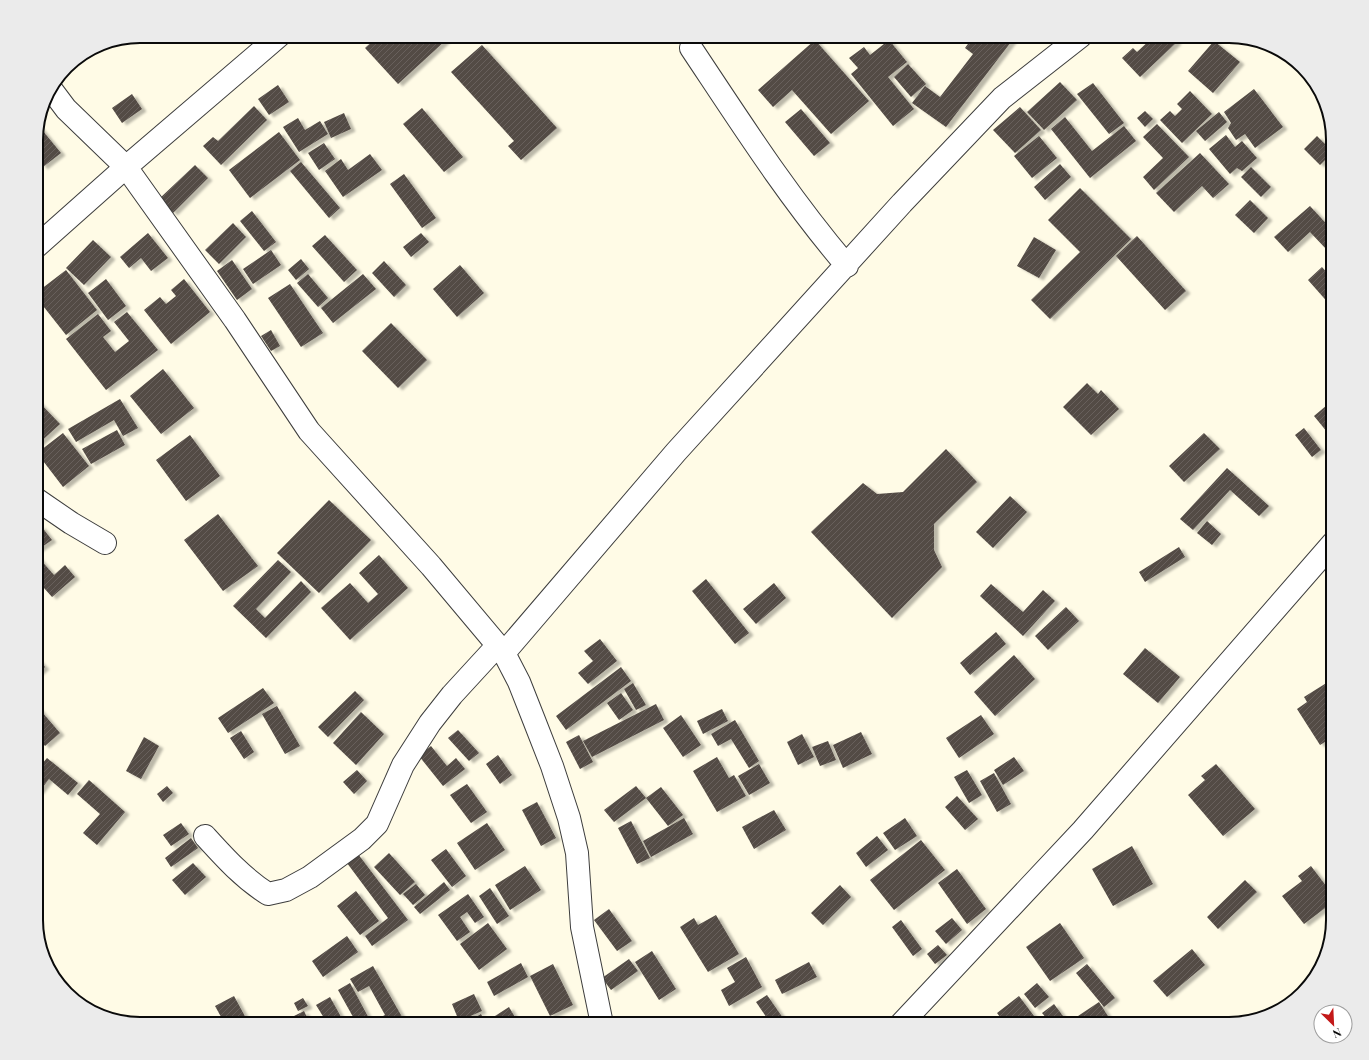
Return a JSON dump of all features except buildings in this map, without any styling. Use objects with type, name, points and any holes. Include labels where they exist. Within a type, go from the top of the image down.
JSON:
[{"type":"street","points":[[43,241],[126,167],[272,43]]},
{"type":"street","points":[[205,836],[251,884],[268,894],[286,890],[310,877],[362,839],[377,824],[403,765],[430,723],[452,695],[501,650],[676,452],[902,204],[1002,98],[1072,43]]},
{"type":"street","points":[[691,48],[768,165],[814,227],[847,266]]},
{"type":"street","points":[[55,94],[66,109],[126,167],[235,320],[310,431],[431,566],[501,650],[519,682],[552,766],[568,818],[577,853],[582,927],[601,1017]]},
{"type":"street","points":[[43,505],[71,523],[105,542]]},
{"type":"street","points":[[908,1017],[1083,830],[1326,551]]}]
